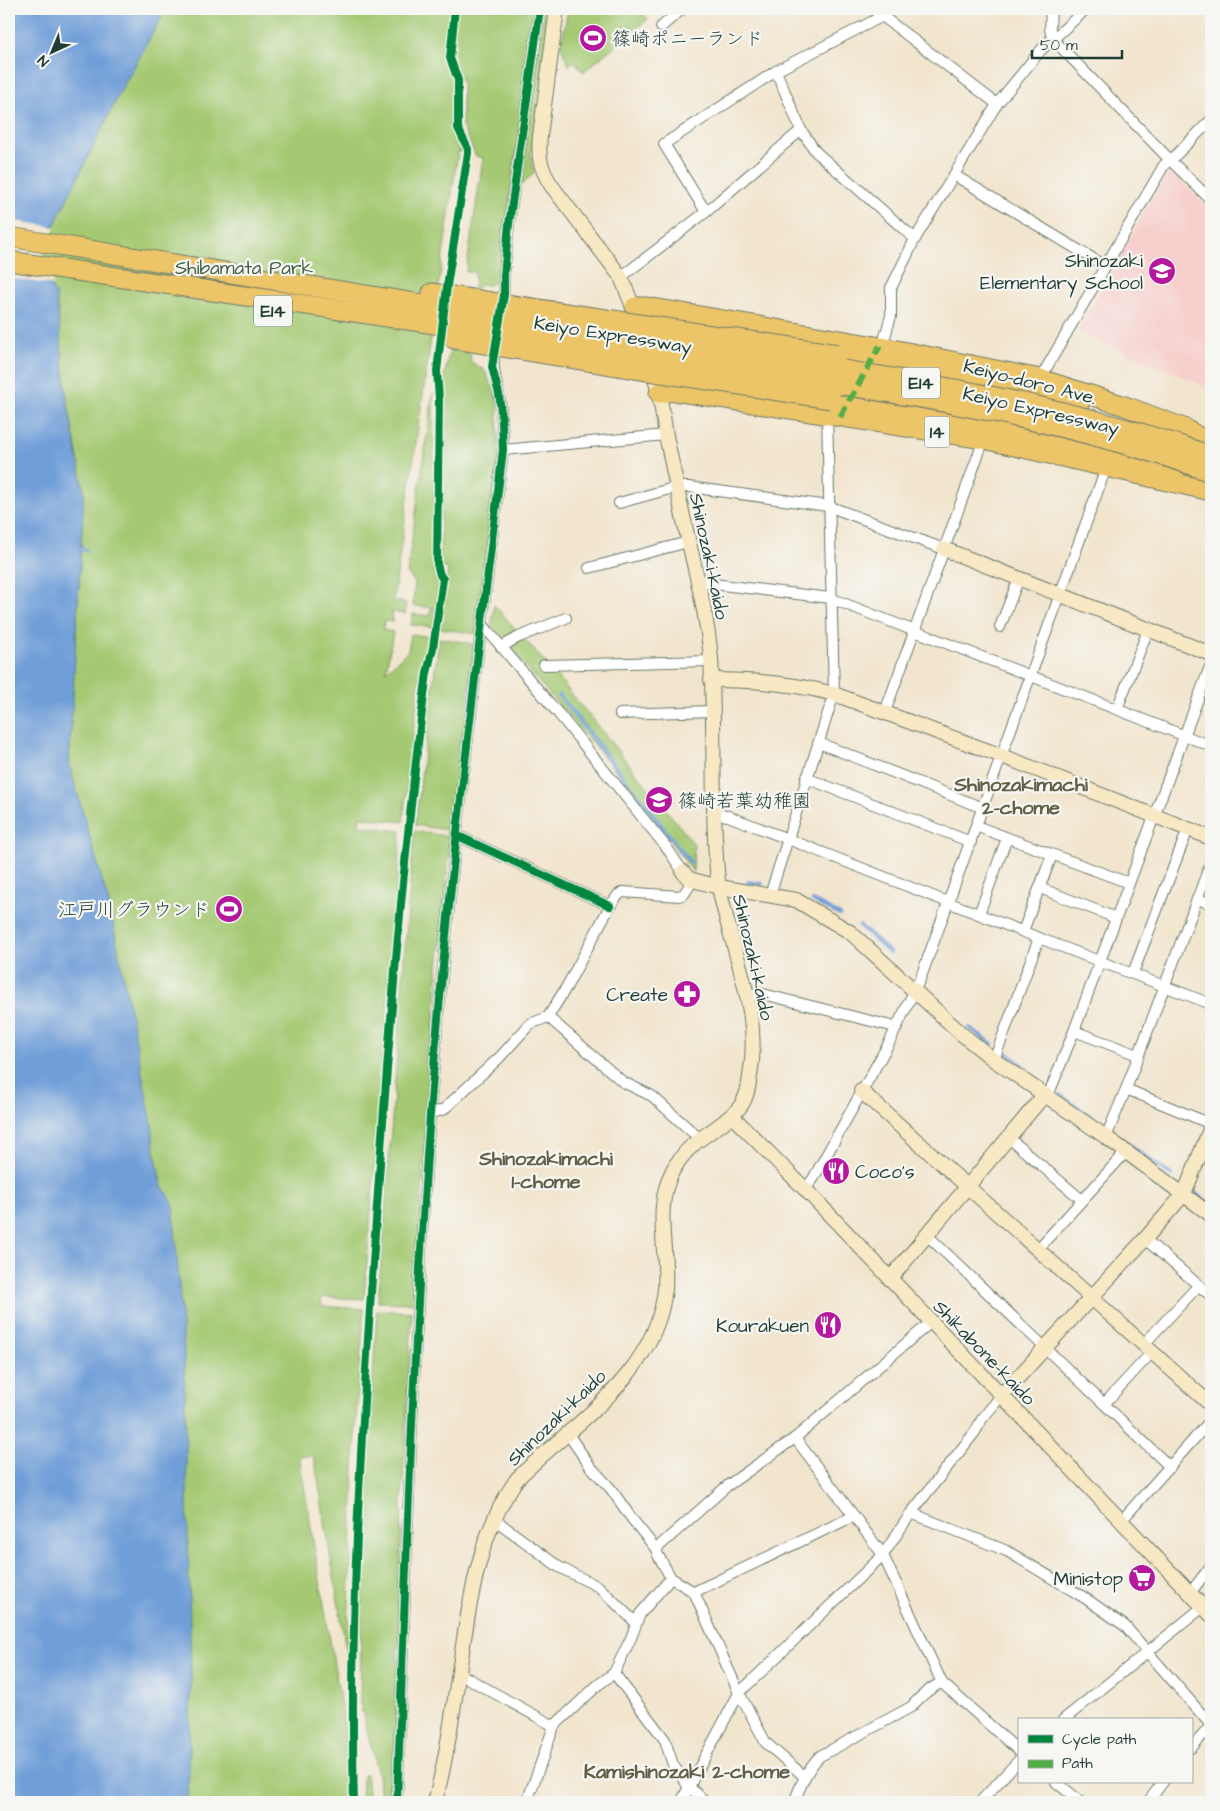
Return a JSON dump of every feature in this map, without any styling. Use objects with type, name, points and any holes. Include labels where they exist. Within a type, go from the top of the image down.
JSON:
[{"type":"highway","name":"E14","points":[[9,237],[86,250],[261,268],[467,320],[630,333],[835,411],[984,424],[1039,435],[1131,459],[1189,476],[1211,485]]},
{"type":"highway","name":"E14","points":[[9,261],[467,320],[630,333],[838,354],[932,370],[1055,397],[1211,445]]},
{"type":"highway","name":"Keiyo-doro Ave.","points":[[630,333],[647,307],[1040,379],[1125,406],[1186,429],[1211,445]]},
{"type":"highway","name":"Keiyo Expressway","points":[[630,333],[990,396],[1090,420],[1211,456]]},
{"type":"highway","name":"Keiyo Expressway","points":[[630,333],[833,384],[986,410],[1096,436],[1211,472]]},
{"type":"highway","name":"14","points":[[658,387],[674,391],[835,411],[984,439],[1211,491]]},
{"type":"street","points":[[504,295],[509,224],[540,9]]},
{"type":"street","points":[[557,9],[538,155],[543,171],[551,185],[621,276],[630,333]]},
{"type":"street","points":[[661,27],[682,9]]},
{"type":"street","points":[[873,9],[886,13],[997,104]]},
{"type":"street","points":[[1051,9],[1050,29],[1052,38],[1211,200]]},
{"type":"street","points":[[878,349],[884,340],[891,316],[891,288],[915,239],[997,104],[1052,38],[1086,9]]},
{"type":"street","points":[[706,212],[664,144],[776,71],[886,13]]},
{"type":"street","points":[[776,71],[802,130],[816,152],[915,239]]},
{"type":"street","points":[[1040,379],[1164,165],[1211,120]]},
{"type":"street","points":[[621,276],[706,212],[802,130]]},
{"type":"street","points":[[954,175],[1105,266]]},
{"type":"street","points":[[397,1802],[416,1328],[431,1113],[456,835],[503,450],[499,394],[492,367],[494,357]]},
{"type":"street","name":"Shinozaki-kaido","points":[[435,1802],[444,1767],[471,1591],[484,1543],[494,1519],[507,1493],[517,1479],[604,1402],[627,1374],[649,1341],[659,1316],[664,1291],[666,1272],[662,1206],[667,1185],[673,1170],[682,1157],[700,1139],[732,1116],[742,1104],[751,1074],[753,1023],[748,995],[719,887],[716,858],[713,711],[709,642],[666,435],[658,387]]},
{"type":"street","points":[[770,895],[834,694],[828,506],[835,411]]},
{"type":"street","points":[[503,450],[666,435]]},
{"type":"street","points":[[885,712],[984,439]]},
{"type":"street","points":[[805,1189],[813,1179],[888,1043],[921,977],[1106,468]]},
{"type":"street","points":[[619,503],[677,487],[689,487],[828,506],[944,549],[1211,654]]},
{"type":"street","points":[[589,568],[688,542]]},
{"type":"street","points":[[1000,627],[1019,578]]},
{"type":"street","points":[[697,582],[830,598],[1211,746]]},
{"type":"street","points":[[501,648],[520,637],[566,618]]},
{"type":"street","points":[[482,624],[558,713],[688,876],[719,887],[796,900],[850,932],[963,1035],[994,1060],[1106,1137],[1211,1214]]},
{"type":"street","points":[[1117,709],[1148,630]]},
{"type":"street","points":[[544,665],[711,661]]},
{"type":"street","points":[[890,1279],[1040,1100],[1050,1091],[1155,817],[1211,664]]},
{"type":"street","points":[[711,680],[769,682],[834,694],[1002,756],[1211,838]]},
{"type":"street","points":[[620,714],[713,711]]},
{"type":"street","points":[[819,743],[982,808]]},
{"type":"street","points":[[806,778],[971,842]]},
{"type":"street","points":[[714,814],[728,816],[788,838],[1211,1004]]},
{"type":"street","points":[[976,826],[1129,883]]},
{"type":"street","points":[[1133,973],[1188,829]]},
{"type":"street","points":[[456,835],[462,836],[610,906]]},
{"type":"street","points":[[979,914],[1007,838]]},
{"type":"street","points":[[1023,931],[1052,855]]},
{"type":"street","points":[[1106,1137],[1126,1089],[1211,862]]},
{"type":"street","points":[[431,1113],[443,1110],[500,1057],[530,1024],[548,1017],[618,895],[623,892],[679,896],[684,894],[688,876]]},
{"type":"street","points":[[1040,888],[1116,918]]},
{"type":"street","points":[[1198,899],[1211,904]]},
{"type":"street","points":[[994,1060],[1039,938]]},
{"type":"street","points":[[748,995],[759,993],[895,1027]]},
{"type":"street","points":[[548,1017],[623,1082],[652,1096],[700,1139]]},
{"type":"street","points":[[1074,1031],[1138,1055]]},
{"type":"street","points":[[681,1802],[739,1693],[883,1555],[911,1513],[1001,1396],[1184,1194],[1211,1125],[1126,1089]]},
{"type":"street","points":[[861,1091],[1211,1405]]},
{"type":"street","name":"Shikabone-kaido","points":[[732,1116],[805,1189],[1207,1611]]},
{"type":"street","points":[[1009,1138],[1082,1200]]},
{"type":"street","points":[[1037,1250],[1125,1152]]},
{"type":"street","points":[[927,1234],[1170,1467]]},
{"type":"street","points":[[1145,1239],[1211,1296]]},
{"type":"street","points":[[1104,1404],[1199,1285]]},
{"type":"street","points":[[656,1548],[727,1486],[795,1438],[931,1322]]},
{"type":"street","points":[[1121,1521],[1211,1420]]},
{"type":"street","points":[[568,1434],[590,1466],[611,1489],[656,1548],[671,1578],[694,1592],[739,1693],[766,1743],[804,1777]]},
{"type":"street","points":[[795,1438],[883,1555],[942,1683],[1018,1750]]},
{"type":"street","points":[[911,1513],[1007,1551],[1085,1598],[1125,1626],[1211,1726],[1192,1747]]},
{"type":"street","points":[[694,1592],[854,1516]]},
{"type":"street","points":[[494,1519],[559,1567],[599,1587],[636,1623]]},
{"type":"street","points":[[1190,1593],[1211,1566]]},
{"type":"street","points":[[527,1802],[554,1726],[598,1685],[614,1673],[640,1614],[671,1578]]},
{"type":"street","points":[[1066,1718],[1148,1653],[1207,1611]]},
{"type":"street","points":[[458,1673],[554,1726]]},
{"type":"street","points":[[614,1673],[665,1740],[673,1765],[689,1787],[706,1802]]},
{"type":"street","points":[[794,1802],[804,1777],[820,1756],[912,1707],[920,1697],[936,1685],[942,1683]]},
{"type":"street","points":[[980,1802],[1018,1761]]},
{"type":"street","points":[[1058,1784],[1081,1802]]},
{"type":"street","points":[[1148,1802],[1162,1784]]},
{"type":"shaded area","name":"Shinozaki Elementary School","points":[[1172,172],[1211,210],[1211,389],[1078,332],[1165,175]]},
{"type":"green space","name":"Shibamata Park","points":[[166,9],[535,9],[499,279],[489,285],[480,284],[477,290],[474,290],[475,272],[466,272],[483,158],[476,156],[462,126],[462,78],[454,83],[454,128],[465,151],[458,152],[393,601],[406,603],[405,614],[392,612],[393,622],[384,621],[383,630],[393,632],[386,671],[408,651],[411,634],[432,637],[431,648],[419,682],[403,822],[360,817],[359,826],[401,831],[364,1299],[322,1297],[321,1306],[364,1309],[356,1419],[347,1656],[314,1456],[299,1456],[345,1730],[347,1802],[188,1802],[191,1677],[173,1203],[161,1184],[110,908],[69,764],[84,492],[67,399],[37,260],[119,94]]},
{"type":"green space","points":[[544,9],[550,9],[531,155],[534,173],[523,184],[520,183]]},
{"type":"green space","name":"篠崎ポニーランド","points":[[568,9],[640,9],[648,19],[583,72],[574,61],[569,66],[561,46]]},
{"type":"green space","points":[[450,349],[471,353],[470,361],[485,371],[498,404],[498,457],[476,634],[440,628],[448,569],[442,567],[440,563],[443,432],[442,387]]},
{"type":"green space","points":[[433,393],[435,576],[439,585],[436,608],[413,606],[415,582],[407,573]]},
{"type":"green space","points":[[494,605],[552,670],[694,844],[693,872],[626,782],[491,627]]},
{"type":"green space","points":[[431,609],[436,610],[434,627],[411,625],[413,614],[430,616]]},
{"type":"green space","points":[[439,638],[474,644],[452,831],[415,825]]},
{"type":"green space","points":[[414,831],[451,837],[437,978],[414,1303],[378,1302]]},
{"type":"green space","points":[[377,1310],[412,1312],[402,1500],[396,1724],[390,1802],[380,1802],[378,1775],[360,1702],[362,1572]]},
{"type":"green space","points":[[364,1774],[366,1774],[369,1802],[361,1802]]},
{"type":"water","points":[[9,9],[166,9],[119,94],[37,260],[56,295],[67,399],[84,492],[69,764],[110,908],[152,1124],[161,1184],[173,1203],[184,1352],[191,1677],[188,1802],[9,1802]]},
{"type":"pier","points":[[9,220],[55,227],[40,260],[54,285],[9,278]]},
{"type":"waterway","points":[[76,549],[86,550]]},
{"type":"waterway","points":[[559,695],[690,862]]},
{"type":"waterway","points":[[748,882],[762,884]]},
{"type":"waterway","points":[[813,901],[840,915]]},
{"type":"waterway","points":[[860,926],[890,953]]},
{"type":"waterway","points":[[970,1028],[992,1044]]},
{"type":"waterway","points":[[1005,1052],[1027,1069]]},
{"type":"waterway","points":[[1060,1095],[1101,1124]]},
{"type":"waterway","points":[[1120,1138],[1171,1175]]},
{"type":"waterway","points":[[1194,1192],[1211,1205]]},
{"type":"marked path","points":[[840,417],[880,346]]},
{"type":"cycle path","points":[[354,1802],[353,1660],[355,1589],[361,1447],[375,1234],[391,1023],[410,813],[427,673],[433,648],[443,579],[437,564],[439,399],[437,371],[447,286],[468,153],[458,128],[458,80],[450,58],[455,9]]},
{"type":"cycle path","points":[[397,1802],[414,1372],[430,1114],[453,865],[503,450],[499,394],[492,367],[504,295],[509,224],[540,9]]},
{"type":"cycle path","points":[[456,835],[610,906]]},
{"type":"place","name":"篠崎ポニーランド","points":[[593,38]]},
{"type":"place","name":"Shinozaki Elementary School","points":[[1162,271]]},
{"type":"place","name":"篠崎若葉幼稚園","points":[[659,800]]},
{"type":"place","name":"江戸川グラウンド","points":[[229,909]]},
{"type":"place","name":"Create","points":[[687,994]]},
{"type":"place","name":"Coco's","points":[[836,1171]]},
{"type":"place","name":"Kourakuen","points":[[828,1325]]},
{"type":"place","name":"Ministop","points":[[1142,1578]]},
{"type":"district","name":"Shinozakimachi 2-chome","points":[[1021,796]]},
{"type":"district","name":"Shinozakimachi 1-chome","points":[[546,1170]]},
{"type":"district","name":"Kamishinozaki 2-chome","points":[[687,1771]]}]
